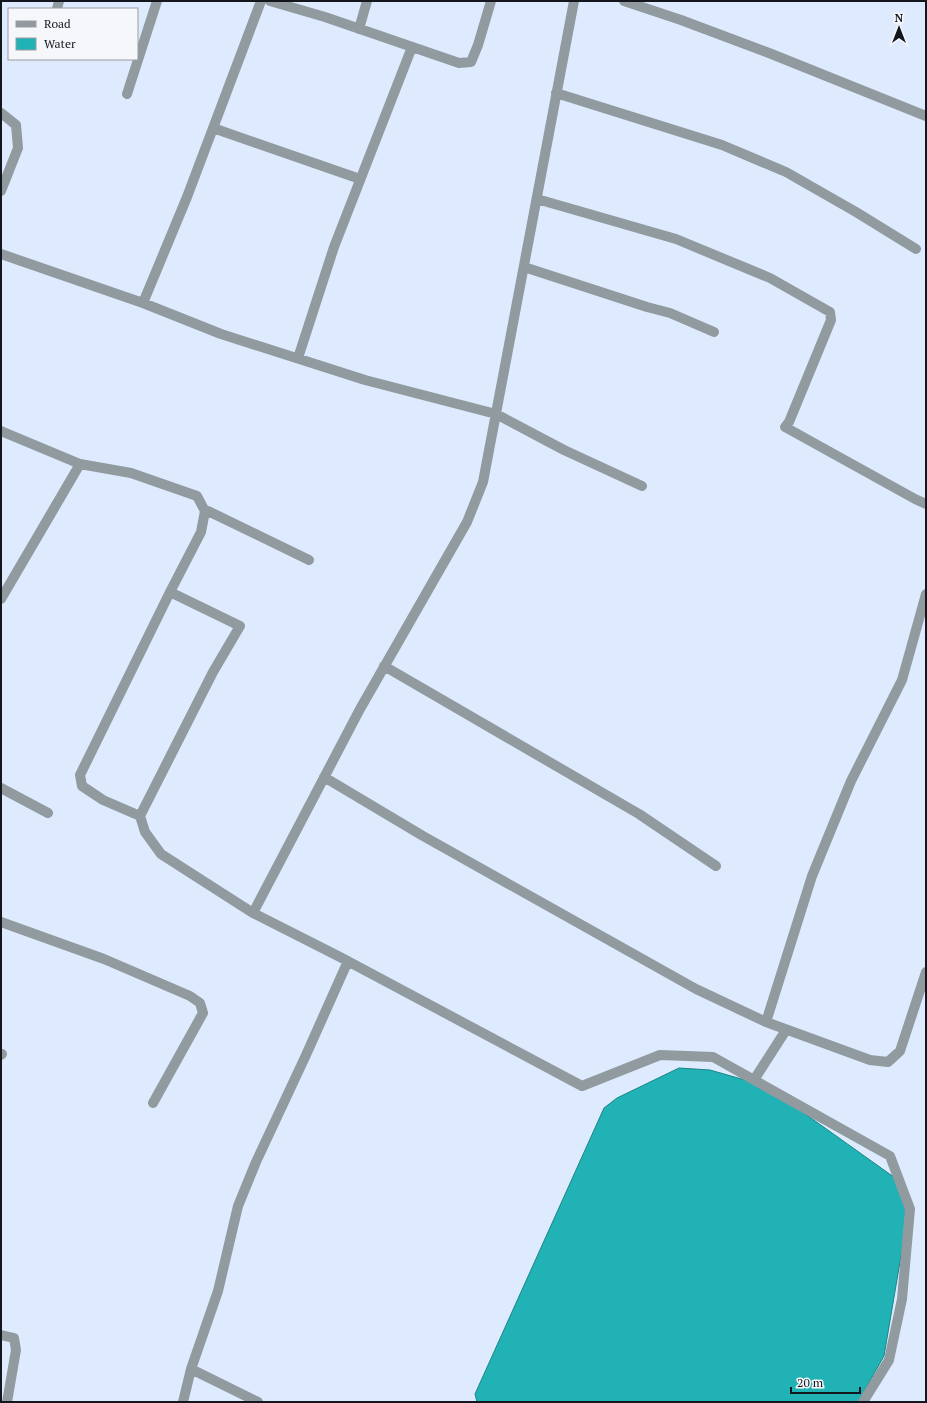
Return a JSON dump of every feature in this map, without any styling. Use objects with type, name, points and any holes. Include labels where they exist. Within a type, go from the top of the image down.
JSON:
[{"type":"street","points":[[138,60],[157,1]]},
{"type":"street","points":[[143,303],[187,197],[261,1]]},
{"type":"street","points":[[270,1],[325,17],[459,63],[471,62],[478,45],[491,1]]},
{"type":"street","points":[[359,29],[367,1]]},
{"type":"street","points":[[253,913],[360,709],[467,522],[483,482],[574,1]]},
{"type":"street","points":[[627,2],[681,20],[769,53],[926,116]]},
{"type":"street","points":[[298,358],[334,246],[412,47]]},
{"type":"street","points":[[127,94],[138,60]]},
{"type":"street","points":[[556,93],[722,146],[786,172],[856,212],[916,249]]},
{"type":"street","points":[[1,113],[16,125],[18,148],[1,191]]},
{"type":"street","points":[[213,128],[360,178]]},
{"type":"street","points":[[537,199],[676,239],[770,278],[830,312],[831,320],[789,422],[785,427],[926,504]]},
{"type":"street","points":[[1,254],[143,303],[221,334],[364,380],[496,414],[564,450],[642,486]]},
{"type":"street","points":[[524,267],[670,313],[714,332]]},
{"type":"street","points":[[1,431],[80,464],[131,473],[197,496],[205,511],[201,532],[80,775],[82,786],[104,800],[140,816],[146,832],[161,854],[253,913],[348,961],[582,1086],[660,1055],[714,1057],[890,1156],[910,1209],[902,1299],[889,1360],[863,1402]]},
{"type":"street","points":[[1,599],[80,464]]},
{"type":"street","points":[[205,511],[208,511],[309,560]]},
{"type":"street","points":[[140,816],[213,672],[240,626],[170,592]]},
{"type":"street","points":[[766,1022],[812,876],[851,781],[902,680],[926,594]]},
{"type":"street","points":[[384,666],[639,814],[716,866]]},
{"type":"street","points":[[324,777],[429,840],[696,989],[766,1022],[870,1060],[888,1062],[900,1051],[926,972]]},
{"type":"street","points":[[1,788],[48,813]]},
{"type":"street","points":[[1,922],[104,959],[190,996],[200,1003],[203,1013],[153,1103]]},
{"type":"street","points":[[183,1402],[191,1369],[218,1291],[238,1206],[256,1162],[306,1056],[348,961]]},
{"type":"street","points":[[754,1080],[786,1030]]},
{"type":"street","points":[[1,1335],[14,1338],[16,1350],[7,1402]]},
{"type":"street","points":[[191,1369],[258,1402]]},
{"type":"water","points":[[679,1068],[710,1070],[766,1086],[898,1180],[909,1209],[884,1356],[858,1402],[477,1402],[475,1394],[604,1108],[617,1098]]}]
